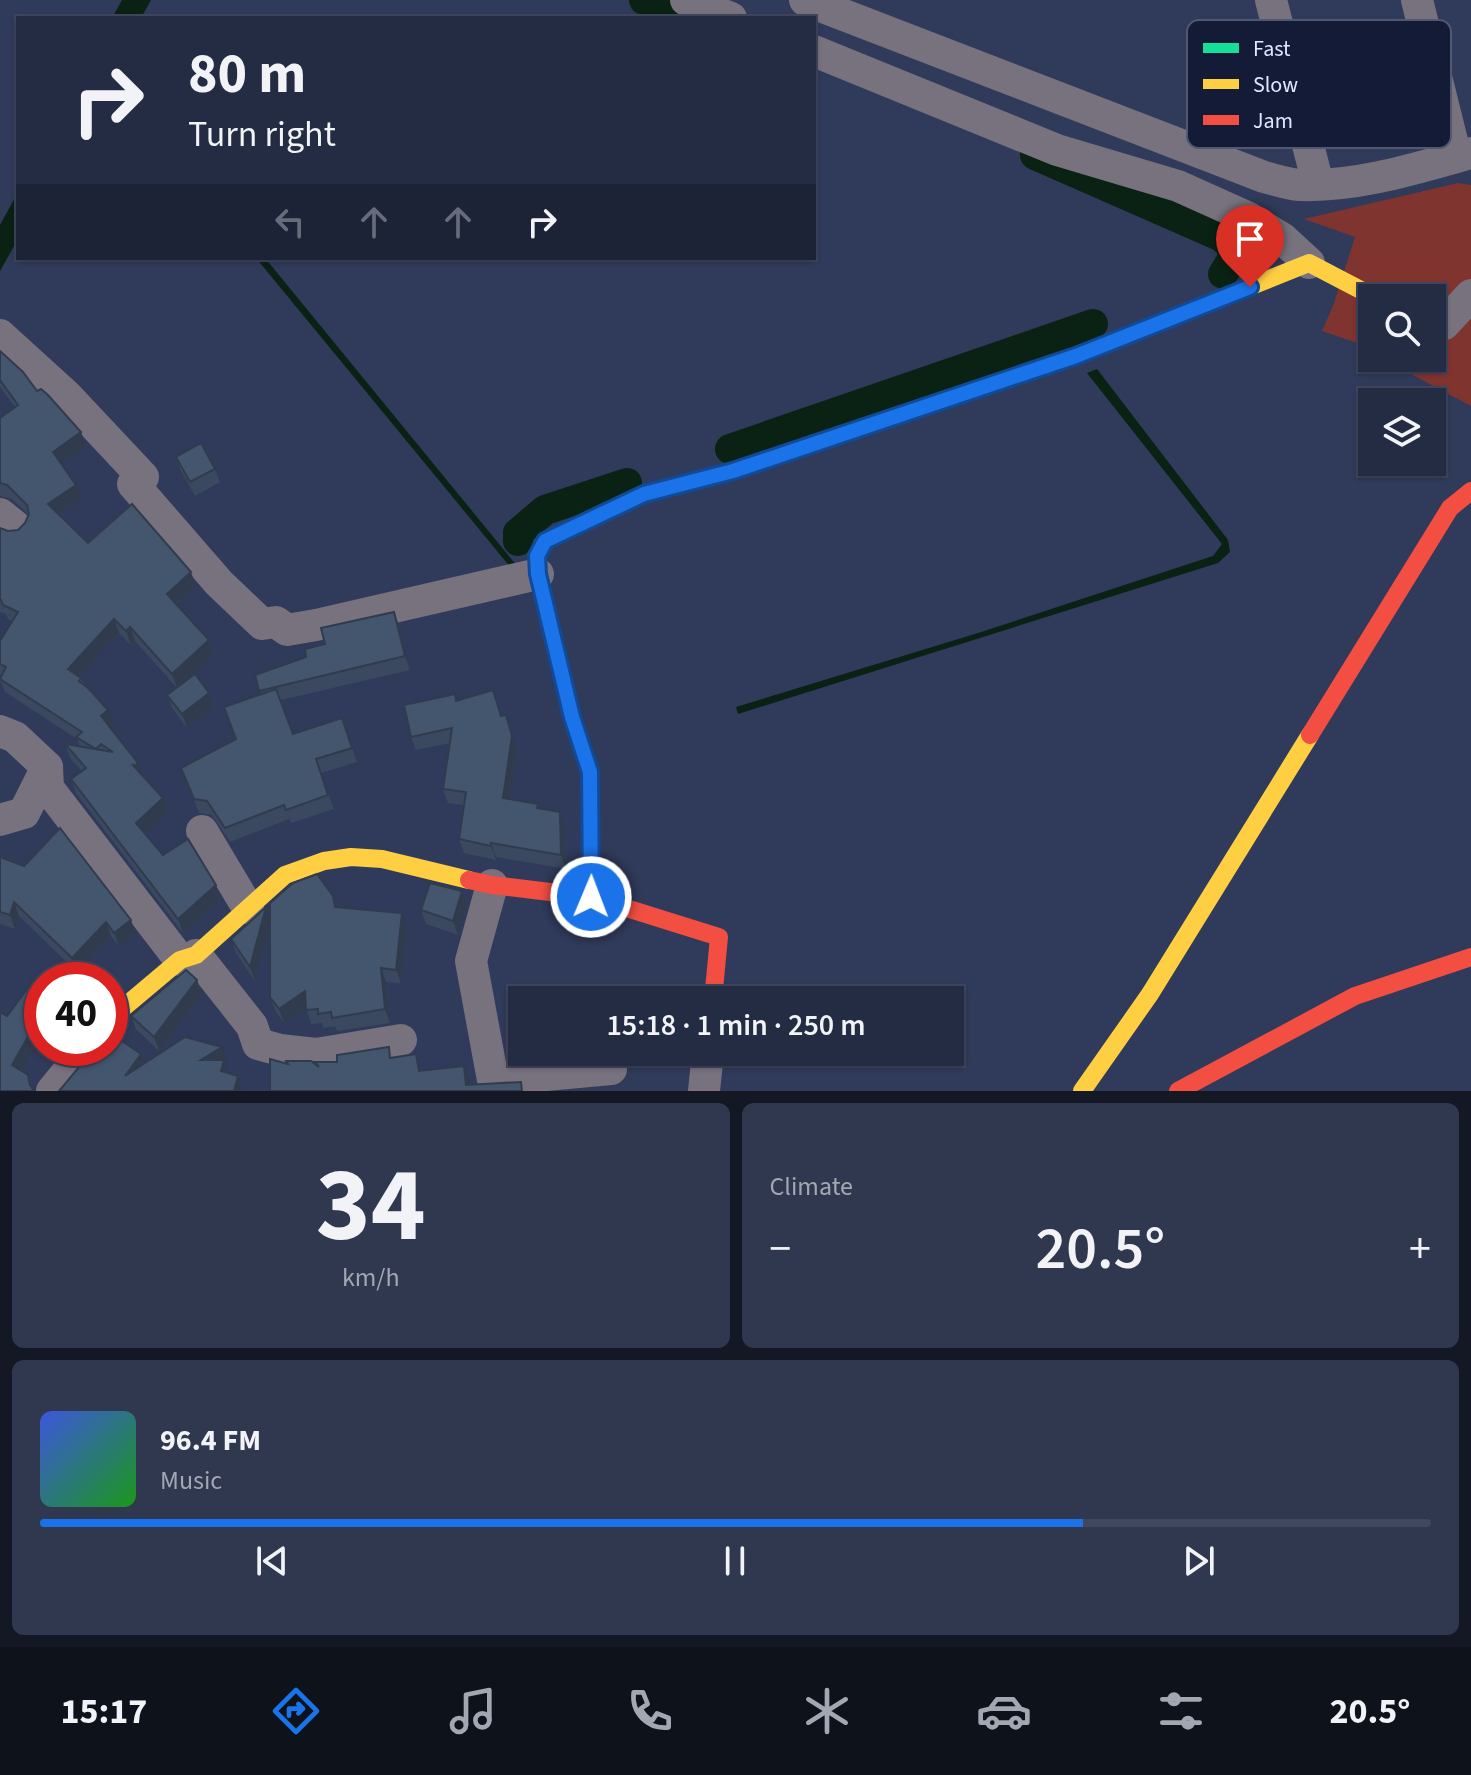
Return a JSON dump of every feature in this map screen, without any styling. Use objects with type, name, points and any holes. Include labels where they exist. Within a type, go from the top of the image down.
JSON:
[{"type":"street","points":[[686,0],[726,16]]},
{"type":"street","points":[[805,0],[1187,147]]},
{"type":"street","points":[[1271,0],[1276,20]]},
{"type":"street","points":[[1417,0],[1423,20]]},
{"type":"street","points":[[816,52],[1057,150],[1178,186],[1247,217],[1283,239],[1309,263],[1358,289]]},
{"type":"street","points":[[1189,148],[1264,177],[1297,185],[1391,175],[1463,155],[1451,115]]},
{"type":"street","points":[[1309,148],[1318,184]]},
{"type":"street","points":[[591,897],[590,772],[572,717],[538,574],[537,556],[545,541],[644,494],[733,471],[1076,356],[1309,263]]},
{"type":"street","points":[[1446,322],[1471,295]]},
{"type":"street","points":[[0,335],[116,446],[143,477],[133,484],[219,583],[262,624],[276,622],[287,630],[316,625],[538,574]]},
{"type":"street","points":[[1082,1091],[1286,791],[1388,628],[1450,508],[1471,491]]},
{"type":"street","points":[[0,731],[15,737],[47,767],[48,788],[188,958],[252,1026],[258,1044],[316,1054],[401,1040]]},
{"type":"street","points":[[0,820],[24,813],[47,767]]},
{"type":"street","points":[[202,831],[248,908]]},
{"type":"street","points":[[128,1005],[285,875],[324,861],[351,857],[382,859],[492,885],[591,897],[719,937],[714,986]]},
{"type":"street","points":[[492,885],[471,961],[493,1080],[611,1069]]},
{"type":"street","points":[[1178,1091],[1355,996],[1471,957]]},
{"type":"street","points":[[52,1091],[72,1066]]},
{"type":"street","points":[[704,1091],[707,1066]]},
{"type":"shaded area","points":[[122,0],[151,0],[142,16],[113,16]]},
{"type":"shaded area","points":[[1458,183],[1471,185],[1471,406],[1446,393],[1446,388],[1437,388],[1408,372],[1446,372],[1446,284],[1358,284],[1358,343],[1322,331],[1355,237],[1304,219]]},
{"type":"shaded area","points":[[16,196],[16,243],[0,271],[0,225]]},
{"type":"shaded area","points":[[258,260],[267,260],[522,572],[516,574]]},
{"type":"shaded area","points":[[1097,369],[1228,540],[1230,552],[1218,563],[738,714],[736,707],[978,633],[1213,556],[1222,544],[1087,373]]},
{"type":"building","points":[[0,351],[23,372],[37,391],[41,389],[48,395],[81,432],[53,452],[76,485],[48,504],[88,543],[132,504],[191,572],[167,594],[209,640],[172,674],[130,627],[126,631],[114,619],[68,669],[81,678],[79,681],[108,710],[101,716],[138,763],[135,766],[132,764],[163,798],[136,823],[163,855],[188,839],[216,885],[178,919],[71,779],[86,768],[65,744],[113,752],[101,744],[96,749],[76,737],[82,732],[0,679],[6,667],[0,664],[0,641],[18,612],[3,605],[0,600],[0,528],[18,530],[29,514],[27,505],[7,485],[0,483],[0,418],[18,405],[0,380]]},
{"type":"building","points":[[201,443],[215,469],[190,482],[176,457]]},
{"type":"building","points":[[394,612],[405,656],[259,691],[255,675],[306,657],[305,649],[325,644],[321,628]]},
{"type":"building","points":[[195,674],[209,693],[182,714],[167,695]]},
{"type":"building","points":[[276,689],[293,734],[342,718],[352,748],[316,759],[328,795],[286,810],[284,805],[225,828],[207,801],[194,799],[181,768],[236,739],[224,707]]},
{"type":"building","points":[[493,690],[501,716],[506,715],[512,736],[503,798],[538,804],[537,808],[560,812],[561,855],[459,839],[466,792],[443,789],[452,728],[411,737],[404,705],[455,694],[456,701]]},
{"type":"building","points":[[60,828],[131,920],[114,933],[106,922],[72,958],[14,902],[10,915],[0,912],[0,857],[24,866]]},
{"type":"building","points":[[317,874],[333,896],[335,907],[402,913],[396,970],[381,968],[385,1009],[332,1018],[331,1012],[318,1014],[318,1009],[306,1010],[305,991],[279,1009],[270,997],[270,903],[293,883]]},
{"type":"building","points":[[430,883],[462,891],[453,921],[421,910]]},
{"type":"building","points":[[266,907],[250,967],[231,939]]},
{"type":"building","points":[[186,970],[197,980],[154,1037],[131,1016]]},
{"type":"building","points":[[24,993],[24,1044],[12,1065],[28,1075],[34,1091],[0,1091],[0,1012],[7,1016]]},
{"type":"building","points":[[185,1037],[222,1047],[201,1060],[224,1060],[221,1071],[238,1076],[234,1091],[59,1091],[80,1066],[128,1066],[128,1045],[141,1054],[125,1076]]},
{"type":"building","points":[[389,1047],[390,1058],[416,1054],[419,1071],[464,1066],[466,1085],[521,1082],[522,1091],[270,1091],[270,1059],[288,1064],[286,1061],[311,1061],[319,1067],[315,1062],[337,1062],[337,1055]]},
{"type":"waterway","points":[[644,0],[685,16]]},
{"type":"waterway","points":[[1035,155],[1222,237],[1233,248],[1232,260],[1223,274]]},
{"type":"waterway","points":[[730,449],[1093,324]]},
{"type":"waterway","points":[[518,541],[518,533],[545,510],[627,483]]},
{"type":"traffic: fast","points":[[591,897],[590,772],[572,717],[538,574],[537,556],[545,541],[644,494],[733,471],[945,400]]},
{"type":"traffic: slow","points":[[945,400],[1076,356],[1309,263],[1358,289]]},
{"type":"traffic: slow","points":[[1082,1091],[1150,994],[1310,735]]},
{"type":"traffic: slow","points":[[128,1004],[180,960],[196,955],[285,875],[324,861],[351,857],[382,859],[469,880]]},
{"type":"traffic: jam","points":[[1310,735],[1450,508],[1471,491]]},
{"type":"traffic: jam","points":[[469,880],[591,897],[719,937],[714,986]]},
{"type":"traffic: jam","points":[[1178,1091],[1355,996],[1471,957]]},
{"type":"route","points":[[591,897],[590,772],[572,717],[538,574],[537,556],[545,541],[644,494],[733,471],[1076,356],[1250,287]]}]
